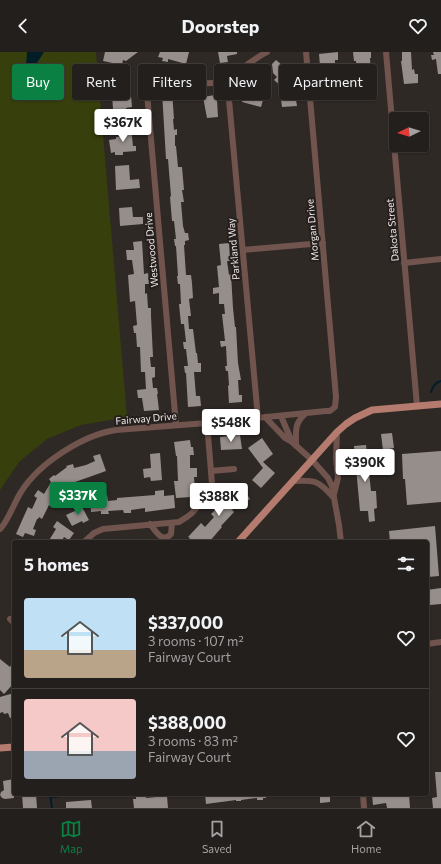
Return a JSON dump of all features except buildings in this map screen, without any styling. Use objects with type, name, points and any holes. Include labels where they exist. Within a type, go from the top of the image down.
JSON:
[{"type":"main road","points":[[240,540],[337,432],[354,418],[372,410],[441,404]]},
{"type":"main road","points":[[0,748],[12,747]]},
{"type":"street","points":[[246,64],[266,52]]},
{"type":"street","name":"Morgan Drive","points":[[306,52],[336,397],[335,407]]},
{"type":"street","name":"Dakota Street","points":[[386,52],[417,406]]},
{"type":"street","name":"Westwood Drive","points":[[176,425],[147,81],[151,74],[158,72],[194,82],[205,84],[214,83]]},
{"type":"street","name":"Parkland Way","points":[[229,100],[258,418]]},
{"type":"street","points":[[243,250],[323,243]]},
{"type":"street","points":[[404,262],[441,259]]},
{"type":"street","name":"Fairway Drive","points":[[0,529],[4,526],[16,500],[34,476],[50,462],[88,438],[106,432],[306,414],[330,410],[335,407]]},
{"type":"street","points":[[294,444],[296,426],[300,419],[306,414]]},
{"type":"street","points":[[281,416],[294,444]]},
{"type":"street","points":[[265,417],[285,438],[312,460],[330,481],[341,540]]},
{"type":"street","points":[[86,540],[94,533],[103,529],[179,522],[187,517],[206,497],[212,484],[207,423]]},
{"type":"street","points":[[334,497],[338,478],[336,458],[337,432]]},
{"type":"street","points":[[211,471],[234,469]]},
{"type":"street","points":[[293,481],[310,480],[318,482],[334,497]]},
{"type":"street","points":[[150,524],[163,538],[171,534],[172,523]]},
{"type":"street","points":[[429,644],[441,642]]},
{"type":"street","points":[[362,796],[364,808]]},
{"type":"green space","points":[[0,52],[96,52],[97,64],[72,64],[72,100],[100,100],[127,417],[81,425],[47,439],[19,462],[0,490]]},
{"type":"water","points":[[27,52],[44,52],[37,64],[26,64]]},
{"type":"waterway","points":[[431,392],[434,385],[441,381]]},
{"type":"waterway","points":[[50,796],[52,808]]},
{"type":"waterway","points":[[51,797],[62,796]]}]
